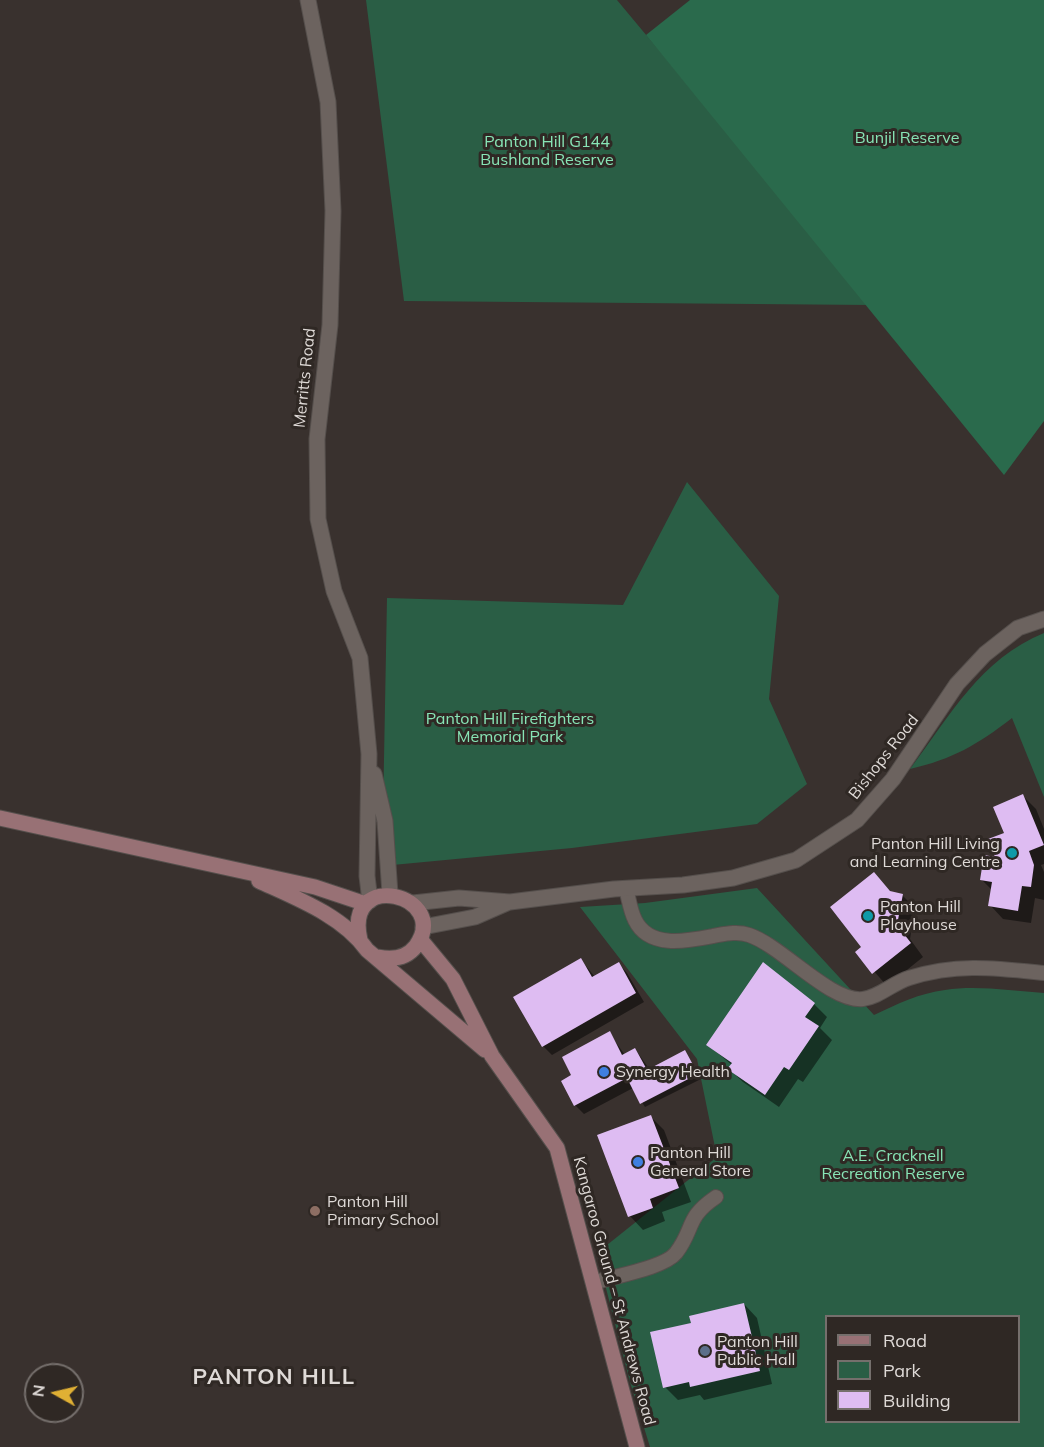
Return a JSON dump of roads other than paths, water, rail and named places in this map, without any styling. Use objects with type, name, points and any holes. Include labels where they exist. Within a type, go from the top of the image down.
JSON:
[{"type":"main road","name":"Kangaroo Ground – St Andrews Road","points":[[0,818],[315,887],[368,902]]},
{"type":"main road","name":"Kangaroo Ground – St Andrews Road","points":[[235,869],[316,908],[360,940],[368,950],[492,1056]]},
{"type":"main road","points":[[360,940],[357,928],[360,915],[368,902],[390,894],[402,896],[413,903]]},
{"type":"main road","name":"Kangaroo Ground – St Andrews Road","points":[[413,903],[420,914],[422,933],[453,979],[492,1056],[557,1148],[637,1447]]},
{"type":"main road","points":[[378,957],[391,960],[403,957],[413,949],[422,933]]},
{"type":"street","name":"Merritts Road","points":[[308,0],[328,102],[333,211],[330,325],[317,439],[318,519],[334,591],[360,658],[369,754],[368,902]]},
{"type":"street","name":"Bishops Road","points":[[413,903],[459,898],[510,902],[733,878],[796,860],[857,820],[893,779],[957,684],[984,654],[1018,628],[1044,619]]},
{"type":"street","name":"Merritts Road","points":[[369,754],[385,820],[390,894]]},
{"type":"street","name":"Bishops Road","points":[[422,933],[475,917],[510,902]]},
{"type":"lane","points":[[626,889],[635,920],[642,930],[652,937],[669,941],[732,933],[748,934],[836,992],[852,999],[872,997],[905,980],[938,970],[978,966],[1044,973]]},
{"type":"lane","points":[[593,1283],[664,1263],[675,1254],[696,1213],[716,1197]]},
{"type":"place","name":"Panton Hill Living and Learning Centre","points":[[1012,853]]},
{"type":"place","name":"Panton Hill Playhouse","points":[[868,916]]},
{"type":"place","name":"Synergy Health","points":[[604,1072]]},
{"type":"place","name":"Panton Hill General Store","points":[[638,1162]]},
{"type":"place","name":"Panton Hill Primary School","points":[[315,1211]]},
{"type":"place","name":"Panton Hill Public Hall","points":[[705,1351]]},
{"type":"district","name":"PANTON HILL","points":[[274,1377]]},
{"type":"park label","name":"Bunjil Reserve","points":[[907,138]]},
{"type":"park label","name":"Panton Hill G144 Bushland Reserve","points":[[547,151]]},
{"type":"park label","name":"Panton Hill Firefighters Memorial Park","points":[[510,728]]},
{"type":"park label","name":"A.E. Cracknell Recreation Reserve","points":[[893,1165]]}]
